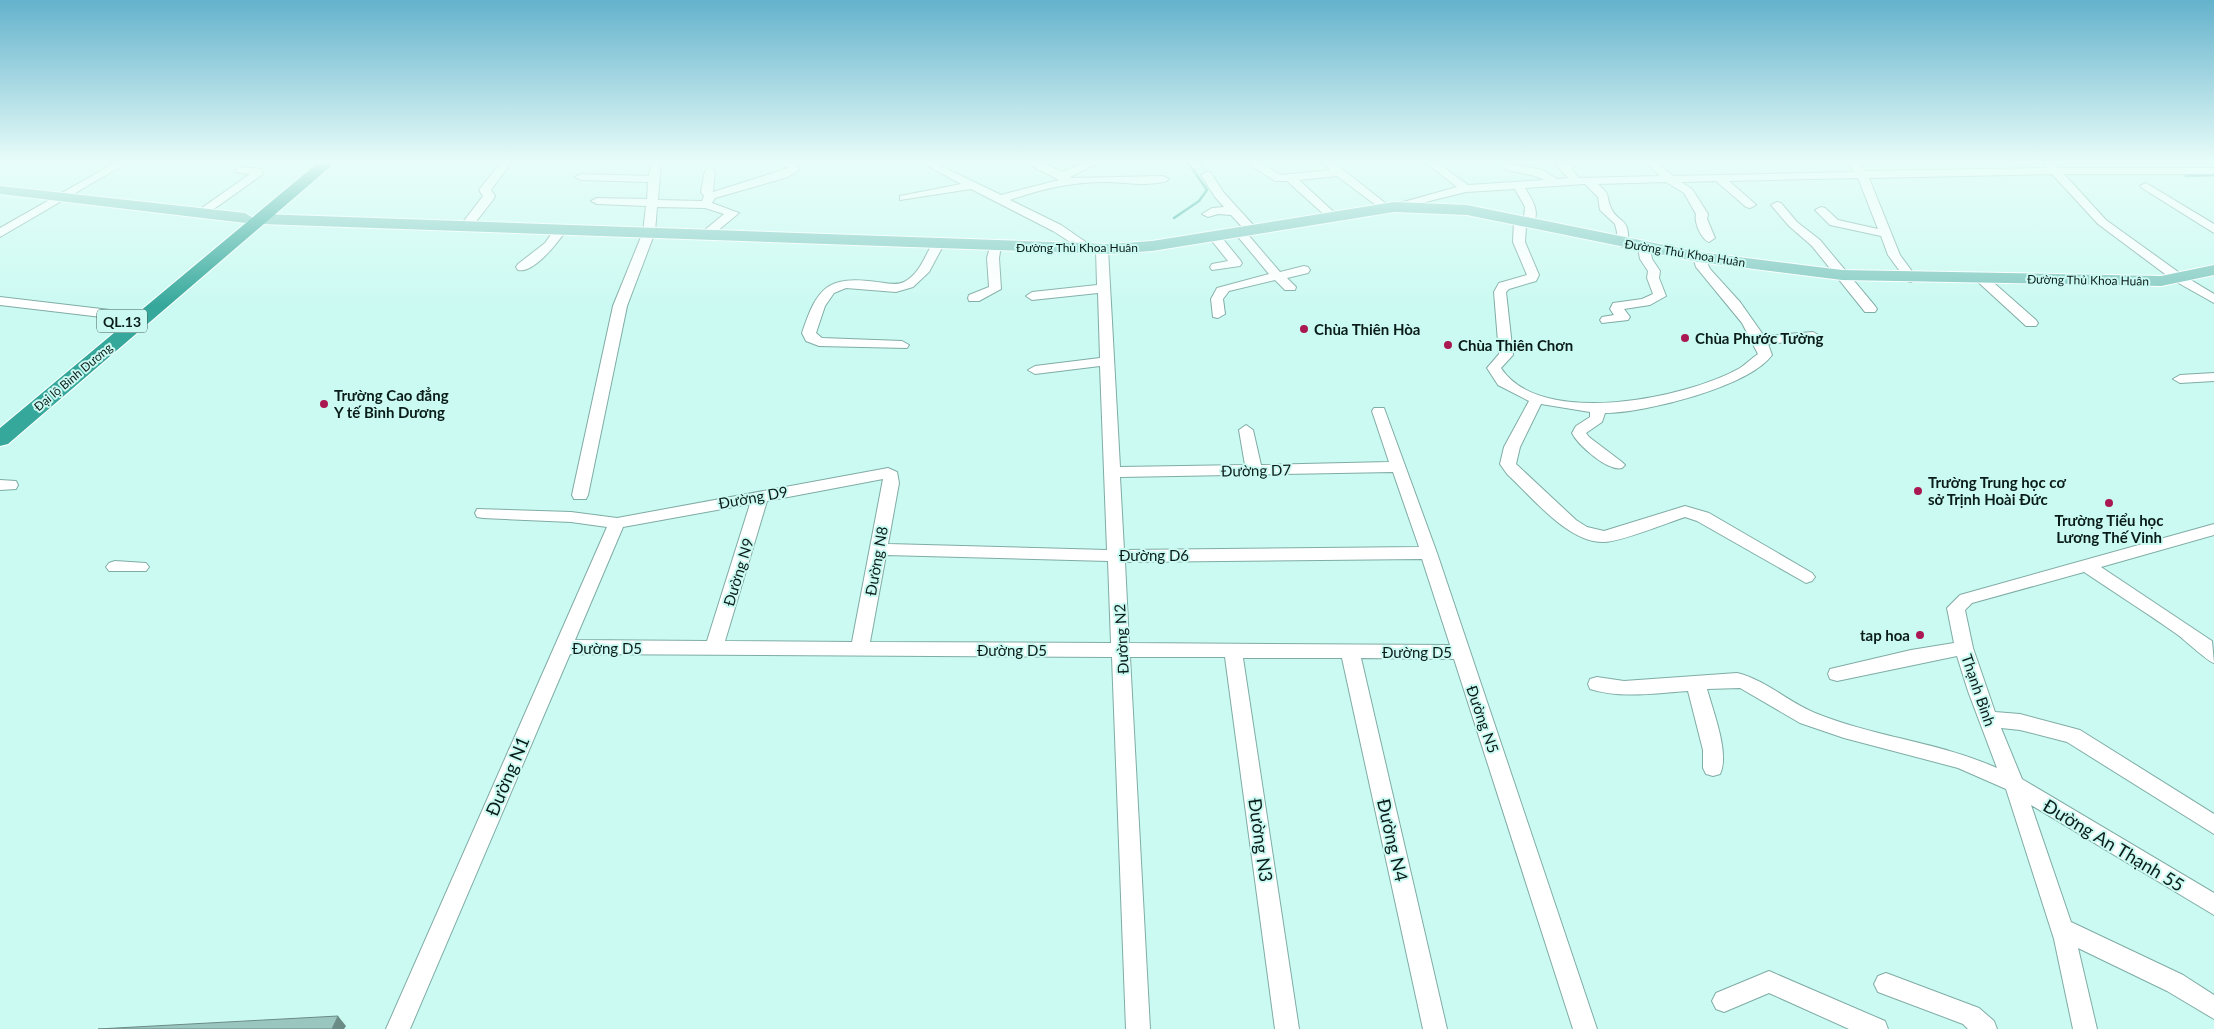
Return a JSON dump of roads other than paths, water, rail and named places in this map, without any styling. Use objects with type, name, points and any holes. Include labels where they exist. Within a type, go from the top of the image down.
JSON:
[{"type":"highway","name":"Đại lộ Bình Dương","points":[[0,439],[264,209]]},
{"type":"highway","name":"Đại lộ Bình Dương","points":[[0,424],[128,316],[266,209]]},
{"type":"main road","name":"Đường Thủ Khoa Huân","points":[[160,209],[253,219],[1096,249],[1152,246],[1383,209]]},
{"type":"main road","name":"Đường Thủ Khoa Huân","points":[[1429,209],[1467,210],[1699,257],[1842,275],[1911,278],[2161,281],[2214,270]]},
{"type":"street","points":[[0,233],[41,209]]},
{"type":"street","points":[[200,214],[207,209]]},
{"type":"street","points":[[466,226],[480,209]]},
{"type":"street","points":[[580,495],[620,306],[649,232],[651,209]]},
{"type":"street","points":[[706,234],[733,213],[725,209]]},
{"type":"street","points":[[1020,209],[1096,249]]},
{"type":"street","points":[[1232,209],[1276,276],[1290,288]]},
{"type":"street","points":[[1324,209],[1333,217]]},
{"type":"street","points":[[1530,209],[1519,242],[1531,266],[1533,275],[1532,278],[1504,286],[1500,292],[1506,354],[1494,368],[1503,382],[1511,388],[1537,399],[1556,404],[1598,409],[1632,406],[1668,399],[1739,374],[1765,356],[1759,341],[1722,289],[1701,267],[1699,257]]},
{"type":"street","points":[[1606,209],[1620,223],[1623,232],[1622,242]]},
{"type":"street","points":[[1698,209],[1702,214],[1701,219],[1709,238]]},
{"type":"street","points":[[1780,209],[1816,243],[1870,309]]},
{"type":"street","points":[[1876,209],[1894,255],[1911,278]]},
{"type":"street","points":[[2090,209],[2102,222],[2177,277],[2214,299]]},
{"type":"street","points":[[2182,209],[2214,229]]},
{"type":"street","points":[[1208,214],[1216,210],[1235,212]]},
{"type":"street","points":[[1821,210],[1834,224],[1886,234]]},
{"type":"street","points":[[522,268],[549,246],[561,229]]},
{"type":"street","points":[[1214,236],[1236,263],[1216,267]]},
{"type":"street","points":[[902,345],[819,342],[812,338],[809,333],[817,307],[833,287],[848,282],[902,287],[921,275],[938,244]]},
{"type":"street","points":[[974,298],[995,289],[996,280],[992,267],[995,246]]},
{"type":"street","points":[[1607,320],[1623,317],[1617,309],[1618,306],[1645,302],[1660,296],[1653,278],[1654,272],[1646,258],[1644,247]]},
{"type":"street","name":"Đường N2","points":[[1096,249],[1104,288],[1108,361],[1138,1029]]},
{"type":"street","points":[[1218,314],[1216,300],[1221,290],[1235,284],[1304,270]]},
{"type":"street","points":[[1982,279],[2031,323]]},
{"type":"street","points":[[1032,296],[1104,288]]},
{"type":"street","points":[[0,301],[128,316]]},
{"type":"street","points":[[1759,341],[1813,336]]},
{"type":"street","points":[[1034,370],[1108,361]]},
{"type":"street","points":[[2180,379],[2214,377]]},
{"type":"street","points":[[1537,399],[1512,447],[1508,464],[1513,471],[1581,531],[1605,537],[1685,511],[1703,517],[1806,577]]},
{"type":"street","points":[[1598,409],[1597,419],[1579,433],[1583,440],[1617,465]]},
{"type":"street","name":"Đường N5","points":[[1379,410],[1429,553],[1585,1029]]},
{"type":"street","points":[[1246,430],[1254,470]]},
{"type":"street","name":"Đường D7","points":[[1113,472],[1398,467]]},
{"type":"street","name":"Đường D9","points":[[483,513],[617,523],[881,473],[889,474]]},
{"type":"street","name":"Đường N8","points":[[860,649],[891,483],[889,474]]},
{"type":"street","name":"Đường N9","points":[[714,648],[760,496]]},
{"type":"street","name":"Đường N1","points":[[398,1029],[617,523]]},
{"type":"street","name":"Thạnh Bình","points":[[2085,1029],[2060,928],[2014,784],[1988,719],[1964,648],[1956,608],[1966,599],[2214,529]]},
{"type":"street","name":"Đường D6","points":[[878,549],[1117,556],[1429,553]]},
{"type":"street","points":[[2086,565],[2181,628],[2206,646],[2214,656]]},
{"type":"street","points":[[114,567],[140,567]]},
{"type":"street","name":"Đường D5","points":[[562,647],[1461,652]]},
{"type":"street","points":[[1837,674],[1911,657],[1964,648]]},
{"type":"street","name":"Đường N3","points":[[1233,651],[1287,1029]]},
{"type":"street","name":"Đường N4","points":[[1350,651],[1435,1029]]},
{"type":"street","name":"Đường An Thạnh 55","points":[[1597,684],[1624,688],[1737,680],[1745,682],[1807,718],[1844,730],[1962,761],[2014,784],[2214,905]]},
{"type":"street","points":[[1696,683],[1713,750],[1713,768]]},
{"type":"street","points":[[1988,719],[2020,722],[2073,736],[2214,825]]},
{"type":"street","points":[[2060,928],[2175,983],[2214,1008]]},
{"type":"street","points":[[1724,1001],[1769,982],[1876,1029]]},
{"type":"street","points":[[1886,984],[1971,1016],[1985,1029]]},
{"type":"waterway","points":[[1174,218],[1187,209]]},
{"type":"place","name":"Chùa Thiên Hòa","points":[[1304,329]]},
{"type":"place","name":"Chùa Phước Tường","points":[[1685,338]]},
{"type":"place","name":"Chùa Thiên Chơn","points":[[1448,345]]},
{"type":"place","name":"Trường Cao đẳng Y tế Bình Dương","points":[[324,404]]},
{"type":"place","name":"Trường Trung học cơ sở Trịnh Hoài Đức","points":[[1918,491]]},
{"type":"place","name":"Trường Tiểu học Lương Thế Vinh","points":[[2109,503]]},
{"type":"place","name":"tap hoa","points":[[1920,635]]}]
